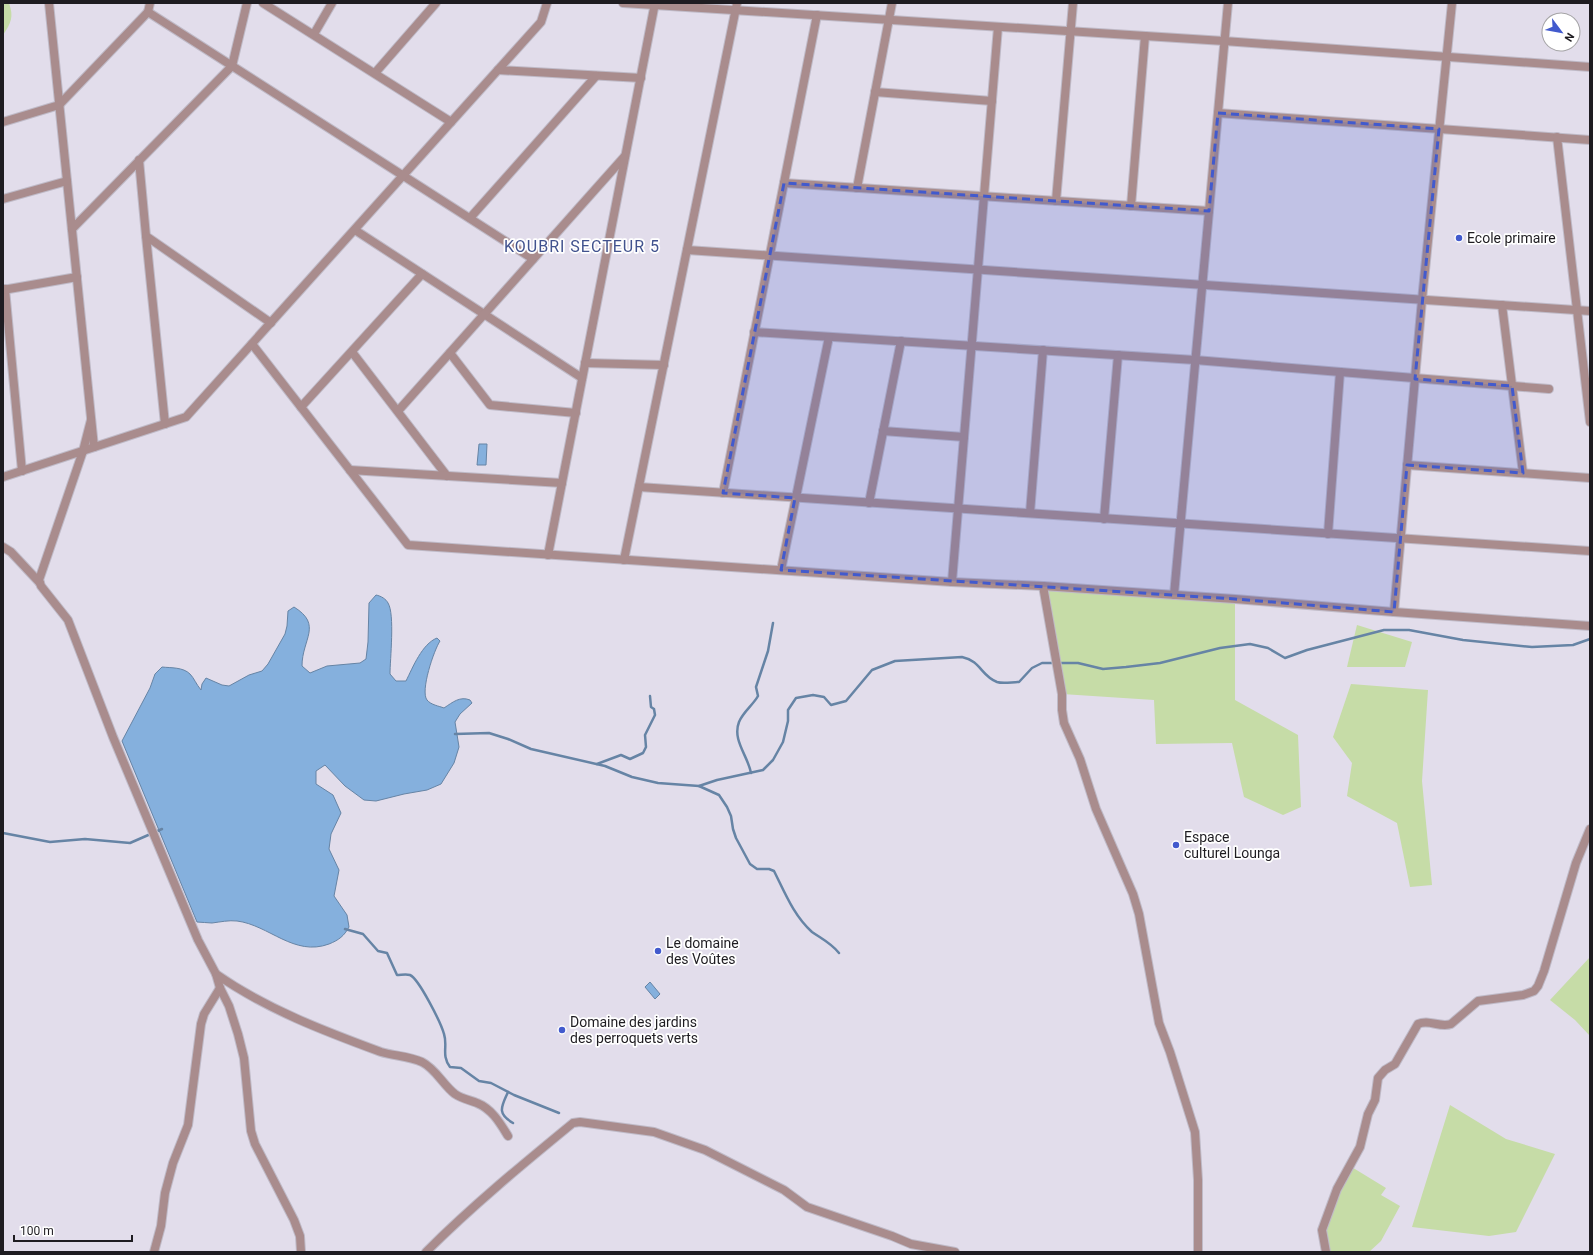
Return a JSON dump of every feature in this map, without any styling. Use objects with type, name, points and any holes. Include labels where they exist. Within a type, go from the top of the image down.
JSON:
[{"type":"street","points":[[48,3],[94,447]]},
{"type":"street","points":[[4,121],[59,104],[148,12],[150,3]]},
{"type":"street","points":[[72,229],[232,66],[247,3]]},
{"type":"street","points":[[263,3],[451,122]]},
{"type":"street","points":[[314,34],[332,3]]},
{"type":"street","points":[[375,73],[436,3]]},
{"type":"street","points":[[3,477],[186,417],[541,22],[547,3]]},
{"type":"street","points":[[623,3],[736,7],[817,15],[1224,41],[1590,67]]},
{"type":"street","points":[[858,188],[892,3]]},
{"type":"street","points":[[1056,201],[1073,3]]},
{"type":"street","points":[[1174,595],[1228,3]]},
{"type":"street","points":[[1394,612],[1422,300],[1452,3]]},
{"type":"street","points":[[548,555],[655,4]]},
{"type":"street","points":[[624,560],[736,7]]},
{"type":"street","points":[[148,12],[533,259]]},
{"type":"street","points":[[723,493],[817,15]]},
{"type":"street","points":[[952,582],[998,27]]},
{"type":"street","points":[[1131,206],[1145,36]]},
{"type":"street","points":[[498,70],[640,78]]},
{"type":"street","points":[[470,218],[596,76]]},
{"type":"street","points":[[875,92],[992,101]]},
{"type":"street","points":[[1218,113],[1590,140]]},
{"type":"street","points":[[1557,138],[1590,422]]},
{"type":"street","points":[[398,411],[626,156]]},
{"type":"street","points":[[139,160],[164,424]]},
{"type":"street","points":[[3,200],[67,181]]},
{"type":"street","points":[[784,183],[1209,211]]},
{"type":"street","points":[[354,230],[582,378]]},
{"type":"street","points":[[146,236],[271,323]]},
{"type":"street","points":[[687,250],[1590,311]]},
{"type":"street","points":[[301,407],[422,274]]},
{"type":"street","points":[[22,471],[4,290],[77,276]]},
{"type":"street","points":[[1502,305],[1523,473]]},
{"type":"street","points":[[754,332],[1195,360],[1549,389]]},
{"type":"street","points":[[781,570],[829,337]]},
{"type":"street","points":[[869,502],[901,341]]},
{"type":"street","points":[[252,344],[408,545],[952,582],[1043,586],[1590,626]]},
{"type":"street","points":[[1030,514],[1043,350]]},
{"type":"street","points":[[352,352],[447,476]]},
{"type":"street","points":[[450,353],[490,405],[576,414]]},
{"type":"street","points":[[1104,519],[1118,355]]},
{"type":"street","points":[[585,363],[664,365]]},
{"type":"street","points":[[1328,534],[1340,372]]},
{"type":"street","points":[[40,583],[39,580],[46,557],[83,451],[91,420]]},
{"type":"street","points":[[883,431],[964,437]]},
{"type":"street","points":[[1407,465],[1590,478]]},
{"type":"street","points":[[350,470],[562,483]]},
{"type":"street","points":[[639,487],[1590,551]]},
{"type":"street","points":[[3,547],[11,552],[40,583],[68,620],[113,737],[198,940],[216,974],[220,988],[229,1006],[244,1058],[252,1131],[255,1144],[294,1220],[300,1236],[301,1252]]},
{"type":"street","points":[[1043,586],[1062,694],[1064,723],[1080,759],[1096,809],[1133,894],[1139,914],[1159,1023],[1170,1052],[1195,1132],[1198,1180],[1198,1252]]},
{"type":"street","points":[[1326,1252],[1322,1230],[1338,1189],[1360,1147],[1368,1114],[1375,1100],[1378,1078],[1384,1070],[1395,1064],[1418,1024],[1424,1021],[1446,1026],[1452,1024],[1478,1001],[1517,996],[1534,991],[1538,986],[1544,971],[1576,863],[1590,829]]},
{"type":"street","points":[[216,974],[257,1000],[316,1028],[382,1052],[422,1062],[428,1066],[454,1094],[479,1104],[493,1114],[508,1136]]},
{"type":"street","points":[[154,1252],[161,1226],[165,1193],[171,1171],[188,1125],[201,1024],[204,1014],[220,988]]},
{"type":"street","points":[[426,1252],[454,1224],[537,1152],[574,1123],[580,1122],[654,1132],[705,1150],[784,1190],[807,1207],[911,1244],[955,1252]]},
{"type":"highlighted area","points":[[1218,113],[1439,129],[1415,379],[1512,386],[1523,473],[1407,465],[1394,612],[1235,599],[781,570],[795,498],[723,493],[784,183],[1209,211]]},
{"type":"green space","points":[[3,3],[9,3],[11,8],[11,20],[3,35]]},
{"type":"green space","points":[[1043,586],[1235,599],[1235,700],[1298,735],[1301,807],[1283,815],[1244,797],[1232,743],[1156,744],[1154,700],[1062,694]]},
{"type":"green space","points":[[1357,625],[1412,642],[1405,667],[1347,667]]},
{"type":"green space","points":[[1351,684],[1428,690],[1422,781],[1432,885],[1410,887],[1397,823],[1347,796],[1352,763],[1333,737]]},
{"type":"green space","points":[[1590,957],[1590,1036],[1575,1020],[1550,1000]]},
{"type":"green space","points":[[1450,1105],[1506,1139],[1555,1154],[1516,1232],[1489,1236],[1412,1227]]},
{"type":"green space","points":[[1350,1166],[1386,1188],[1381,1195],[1400,1206],[1381,1241],[1369,1252],[1326,1252],[1322,1230]]},
{"type":"water","points":[[479,444],[487,444],[486,465],[477,465]]},
{"type":"water","points":[[376,595],[386,600],[390,609],[392,637],[390,674],[396,681],[406,681],[422,651],[427,645],[437,638],[440,641],[431,661],[426,680],[425,695],[427,700],[444,708],[460,699],[470,700],[472,703],[460,714],[455,722],[459,747],[454,763],[441,784],[427,790],[376,801],[364,800],[345,786],[325,765],[316,771],[316,784],[333,795],[341,813],[331,834],[329,849],[339,870],[334,896],[347,915],[349,927],[338,939],[329,944],[316,947],[304,946],[282,939],[260,928],[237,921],[212,923],[197,922],[122,741],[150,688],[155,674],[162,667],[184,670],[191,676],[201,690],[202,684],[206,678],[222,685],[229,686],[249,675],[262,671],[268,664],[285,634],[288,611],[294,607],[303,614],[309,626],[309,633],[302,666],[310,673],[327,666],[360,663],[366,659],[369,603]]},
{"type":"water","points":[[650,982],[660,994],[655,999],[645,987]]},
{"type":"waterway","points":[[751,773],[739,742],[737,729],[741,718],[758,696],[756,687],[768,651],[773,623]]},
{"type":"waterway","points":[[455,734],[489,733],[531,749],[605,766],[632,777],[658,783],[699,786],[717,780],[763,770],[773,760],[783,742],[788,721],[788,710],[796,698],[813,695],[824,697],[831,705],[846,701],[872,670],[895,661],[962,657],[977,665],[987,676],[999,683],[1005,683],[1019,682],[1032,668],[1042,663],[1078,663],[1103,669],[1126,667],[1160,663],[1220,648],[1250,644],[1268,648],[1285,658],[1307,650],[1384,630],[1409,630],[1463,640],[1532,647],[1573,645],[1590,639]]},
{"type":"waterway","points":[[597,764],[621,755],[630,759],[643,753],[646,747],[645,735],[655,715],[654,709],[651,707],[650,696]]},
{"type":"waterway","points":[[699,786],[719,795],[727,807],[731,816],[736,838],[750,864],[757,869],[769,869],[774,871],[790,904],[800,919],[812,932],[830,944],[839,953]]},
{"type":"waterway","points":[[3,833],[50,842],[85,839],[130,843],[162,829]]},
{"type":"waterway","points":[[345,929],[363,934],[378,951],[387,953],[397,975],[410,975],[419,984],[442,1028],[445,1038],[445,1054],[447,1063],[450,1067],[461,1068],[479,1081],[491,1083],[514,1095],[559,1113]]},
{"type":"waterway","points":[[508,1092],[502,1105],[502,1112],[504,1116],[513,1123]]},
{"type":"place","name":"Ecole primaire","points":[[1459,238]]},
{"type":"place","name":"Espace culturel Lounga","points":[[1176,845]]},
{"type":"place","name":"Le domaine des Voûtes","points":[[658,951]]},
{"type":"place","name":"Domaine des jardins des perroquets verts","points":[[562,1030]]},
{"type":"district","name":"KOUBRI SECTEUR 5","points":[[582,246]]}]
